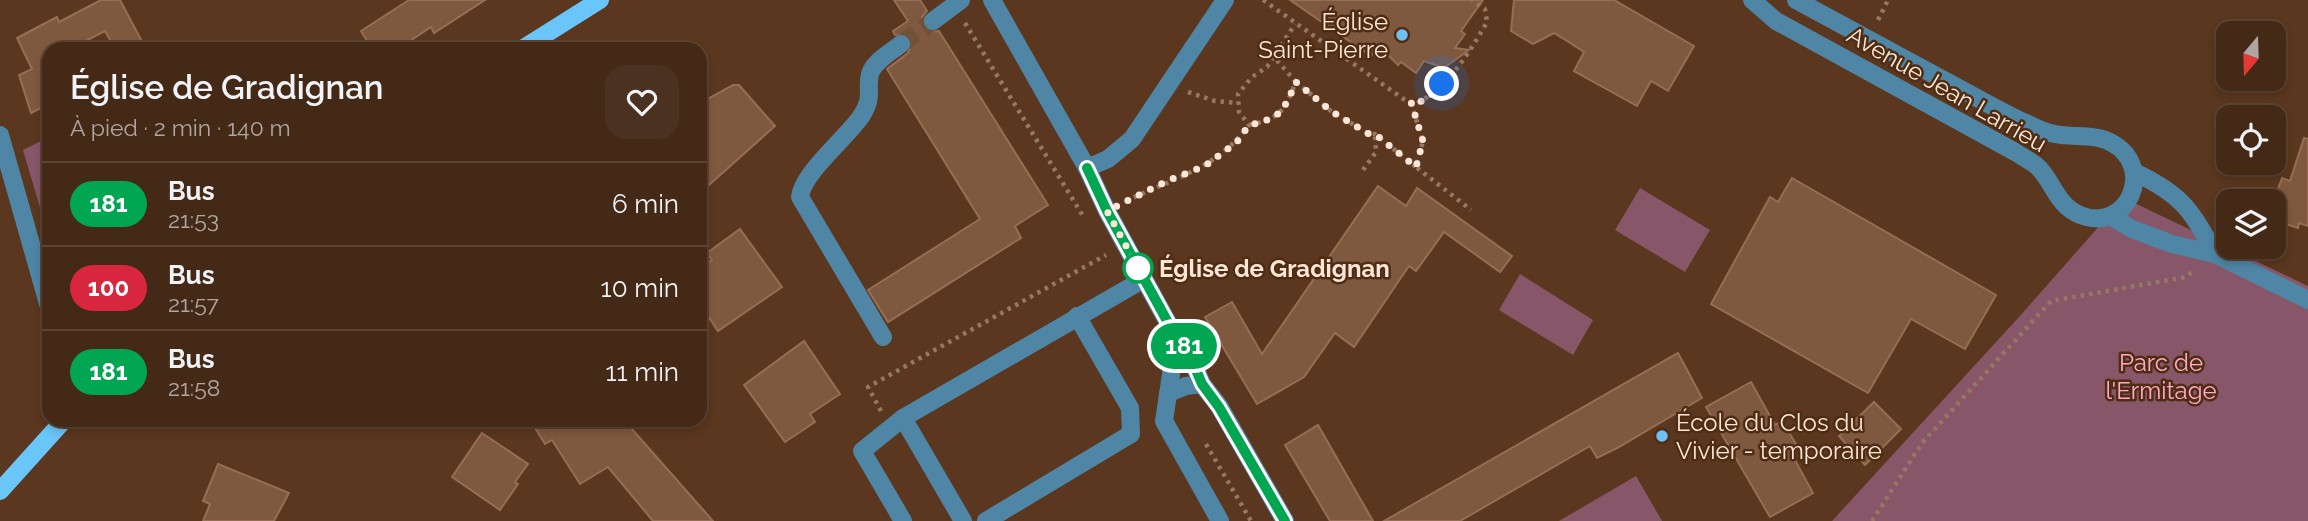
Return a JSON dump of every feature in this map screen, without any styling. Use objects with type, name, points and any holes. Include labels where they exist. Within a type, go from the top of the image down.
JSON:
[{"type":"main road","points":[[533,42],[600,0]]},
{"type":"main road","points":[[0,491],[58,427]]},
{"type":"street","points":[[992,0],[1087,168],[1107,211],[1171,328],[1188,351],[1202,384],[1219,407],[1285,521]]},
{"type":"street","points":[[1087,168],[1108,159],[1132,139],[1225,0]]},
{"type":"street","name":"Avenue Jean Larrieu","points":[[1752,0],[1776,21],[2017,153],[2038,167],[2053,191],[2070,210],[2083,216],[2110,216],[2132,229],[2172,244],[2216,254]]},
{"type":"street","name":"Avenue Jean Larrieu","points":[[1796,0],[2014,117],[2054,134],[2079,135],[2112,143],[2127,157],[2134,172],[2163,185],[2176,195],[2200,226],[2216,254]]},
{"type":"street","points":[[933,21],[958,3]]},
{"type":"street","points":[[883,337],[800,197],[806,180],[863,113],[870,97],[870,73],[877,63],[901,44]]},
{"type":"street","points":[[0,135],[42,282]]},
{"type":"street","points":[[2110,216],[2123,208],[2130,198],[2134,189],[2134,172]]},
{"type":"street","name":"Avenue Jean Larrieu","points":[[2226,259],[2308,300]]},
{"type":"street","points":[[903,521],[862,451],[903,418],[1144,279]]},
{"type":"street","points":[[986,521],[1131,434],[1130,408],[1077,316]]},
{"type":"street","points":[[1171,328],[1173,361],[1164,421],[1220,521]]},
{"type":"street","points":[[1168,393],[1186,386],[1202,384]]},
{"type":"street","points":[[903,418],[962,521]]},
{"type":"path","points":[[1263,0],[1405,100],[1416,104],[1429,97],[1456,70],[1487,22],[1485,9],[1472,0]]},
{"type":"path","points":[[958,3],[1085,219]]},
{"type":"path","points":[[1249,125],[1239,112],[1238,94],[1252,77],[1267,67],[1295,24]]},
{"type":"path","points":[[1274,57],[1296,82],[1331,111],[1369,134],[1375,134],[1471,210]]},
{"type":"path","points":[[1171,82],[1192,94],[1215,101],[1238,103]]},
{"type":"path","points":[[1107,211],[1167,181],[1205,166],[1237,142],[1249,125],[1270,120],[1285,107],[1296,82]]},
{"type":"path","points":[[1411,102],[1423,141],[1416,167]]},
{"type":"path","points":[[1363,170],[1376,152],[1375,134]]},
{"type":"path","points":[[1099,243],[1124,290]]},
{"type":"path","points":[[1872,521],[1922,443],[2051,301],[2186,277],[2216,254]]},
{"type":"path","points":[[1206,444],[1251,521]]},
{"type":"green space","points":[[42,140],[42,214],[23,150]]},
{"type":"green space","points":[[1640,188],[1710,230],[1685,272],[1615,230]]},
{"type":"green space","name":"Parc de l'Ermitage","points":[[2124,198],[2216,242],[2216,259],[2252,259],[2308,286],[2308,521],[1832,521]]},
{"type":"green space","points":[[1520,274],[1593,320],[1573,355],[1499,310]]},
{"type":"green space","points":[[1636,476],[1662,521],[1559,521]]},
{"type":"building","points":[[101,0],[120,0],[142,42],[111,42],[105,31],[84,42],[42,42],[42,108],[31,113],[19,75],[32,69],[17,38],[57,17],[59,22]]},
{"type":"building","points":[[409,0],[485,0],[434,33],[431,27],[408,42],[368,42],[361,31]]},
{"type":"building","points":[[894,0],[920,0],[927,11],[922,17],[924,27],[929,32],[939,31],[1048,205],[1015,226],[1021,238],[888,322],[868,290],[980,219],[887,69],[908,53],[912,43],[906,34],[895,35],[893,31],[908,21]]},
{"type":"building","name":"Église Saint-Pierre","points":[[1290,0],[1483,0],[1461,31],[1465,34],[1455,48],[1469,50],[1444,68],[1424,61],[1416,73],[1401,62],[1398,65],[1380,47],[1371,56]]},
{"type":"building","points":[[1514,0],[1614,0],[1694,46],[1668,91],[1651,81],[1637,106],[1574,71],[1584,52],[1554,33],[1533,44],[1511,31]]},
{"type":"building","points":[[733,85],[739,85],[775,126],[707,187],[707,99]]},
{"type":"building","points":[[2304,138],[2308,139],[2308,226],[2299,223],[2298,228],[2286,224],[2286,189],[2278,189],[2282,178],[2290,181]]},
{"type":"building","points":[[1792,178],[1996,295],[1965,349],[1911,319],[1868,393],[1711,304],[1770,197],[1778,202]]},
{"type":"building","points":[[1378,186],[1406,206],[1417,188],[1512,256],[1500,272],[1444,232],[1416,271],[1409,266],[1354,347],[1335,333],[1304,377],[1257,404],[1205,317],[1232,302],[1262,354]]},
{"type":"building","points":[[740,229],[782,287],[718,331],[707,314],[707,263],[712,260],[707,253]]},
{"type":"building","points":[[804,341],[840,394],[810,414],[815,422],[785,442],[744,385]]},
{"type":"building","points":[[1678,353],[1702,398],[1619,447],[1597,458],[1590,446],[1460,521],[1384,521]]},
{"type":"building","points":[[1751,382],[1775,425],[1782,421],[1798,447],[1790,451],[1813,493],[1770,517],[1706,407]]},
{"type":"building","points":[[1874,402],[1901,429],[1865,465],[1839,436]]},
{"type":"building","points":[[1318,425],[1373,521],[1330,521],[1285,445]]},
{"type":"building","points":[[534,427],[630,427],[713,521],[653,521],[608,467],[580,484],[552,440],[545,444]]},
{"type":"building","points":[[482,433],[528,464],[500,510],[452,477]]},
{"type":"building","points":[[218,464],[289,493],[274,521],[203,521],[210,504],[203,501]]},
{"type":"tunnel","points":[[901,44],[933,21]]},
{"type":"bus line","name":"181","points":[[1087,168],[1107,211],[1171,328],[1188,351],[1202,384],[1219,407],[1285,521]]},
{"type":"place","name":"Église Saint-Pierre","points":[[1402,35]]},
{"type":"place","name":"Église de Gradignan","points":[[1138,268]]},
{"type":"place","name":"École du Clos du Vivier - temporaire","points":[[1662,436]]},
{"type":"route","points":[[1138,268],[1107,211],[1167,181],[1205,166],[1237,142],[1249,125],[1270,120],[1285,107],[1296,82],[1331,111],[1369,134],[1375,134],[1416,167],[1423,141],[1411,102],[1416,104],[1429,97],[1442,84]]}]
